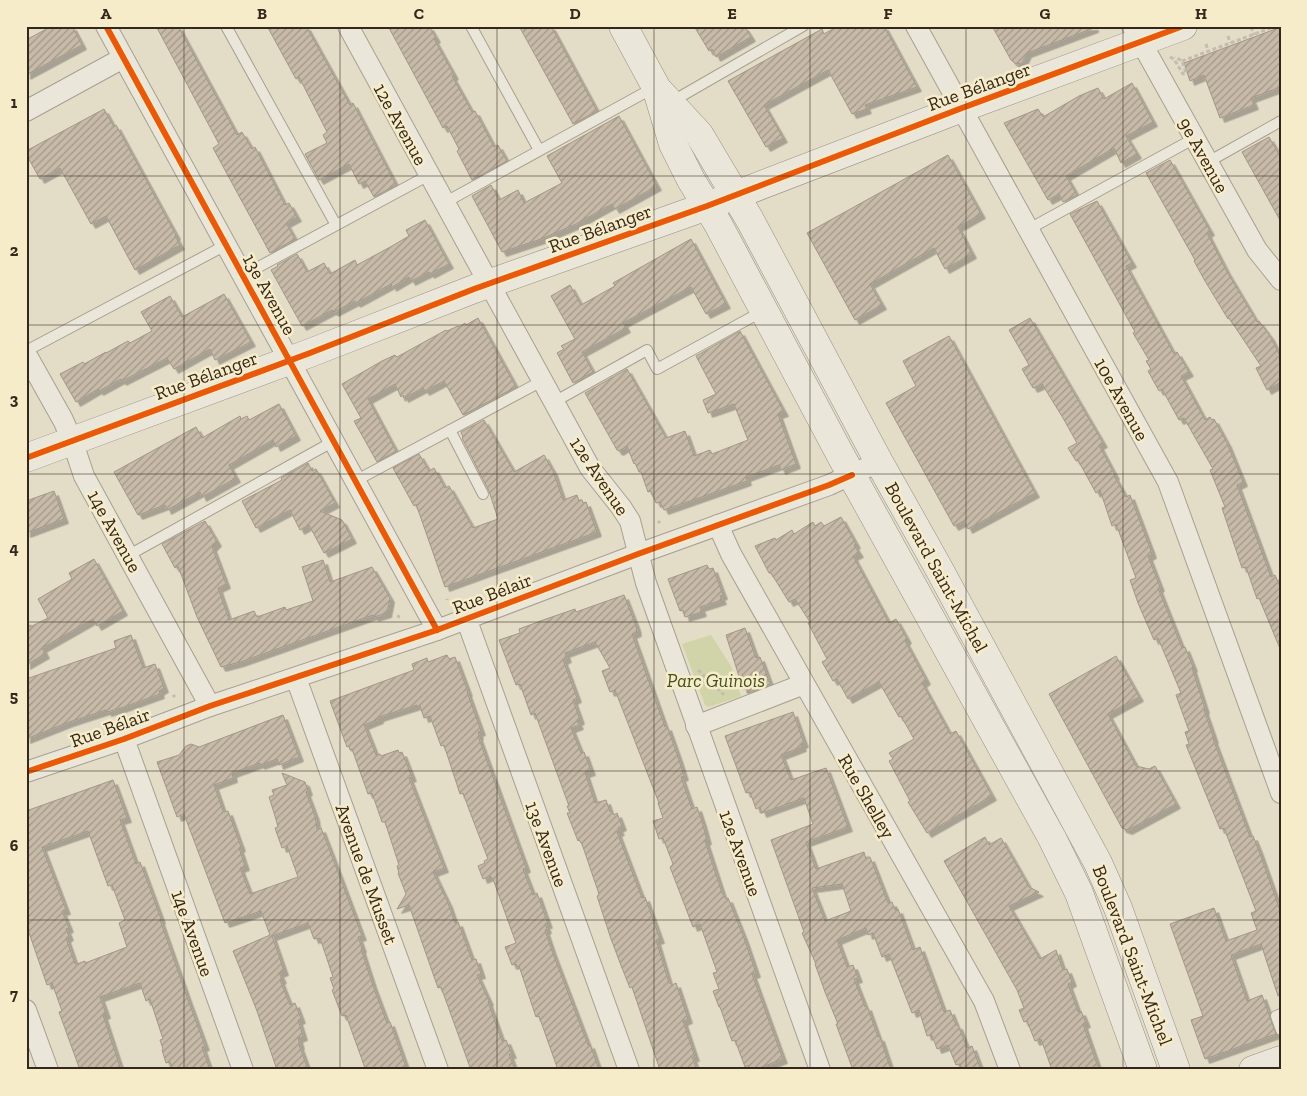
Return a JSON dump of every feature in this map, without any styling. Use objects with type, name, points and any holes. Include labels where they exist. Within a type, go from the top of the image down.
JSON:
[{"type":"main road","name":"Boulevard Saint-Michel","points":[[623,26],[663,95],[699,134],[755,229],[879,462],[1098,863],[1118,908],[1176,1070]]},
{"type":"main road","name":"Rue Bélanger","points":[[26,458],[489,284],[707,206],[962,108],[1137,34],[1183,26]]},
{"type":"main road","name":"Boulevard Saint-Michel","points":[[663,95],[673,144],[852,475],[1052,838],[1079,893],[1143,1070]]},
{"type":"main road","points":[[1253,1070],[1281,1060]]},
{"type":"street","name":"13e Avenue","points":[[106,26],[437,630]]},
{"type":"street","name":"12e Avenue","points":[[348,26],[590,468],[621,506],[630,521],[646,584],[820,1070]]},
{"type":"street","name":"10e Avenue","points":[[916,26],[1168,482],[1281,793]]},
{"type":"street","name":"9e Avenue","points":[[1137,34],[1257,250],[1281,280]]},
{"type":"street","points":[[26,111],[123,58]]},
{"type":"street","name":"14e Avenue","points":[[26,353],[55,404],[72,440],[84,476],[210,706]]},
{"type":"street","name":"Rue Bélair","points":[[26,772],[124,739],[210,706],[437,630],[638,554],[829,485],[879,462]]},
{"type":"street","name":"Rue Shelley","points":[[718,525],[731,554],[984,1001],[1010,1070]]},
{"type":"street","name":"13e Avenue","points":[[466,618],[629,1070]]},
{"type":"street","name":"Avenue de Musset","points":[[296,678],[438,1070]]},
{"type":"street","points":[[696,726],[804,684]]},
{"type":"street","name":"14e Avenue","points":[[124,739],[243,1070]]},
{"type":"street","points":[[26,1010],[48,1070]]},
{"type":"lane","points":[[226,26],[336,225]]},
{"type":"lane","points":[[471,26],[539,150]]},
{"type":"lane","points":[[444,203],[539,150],[663,95],[802,26]]},
{"type":"lane","points":[[1208,162],[1281,121]]},
{"type":"lane","points":[[1029,229],[1195,138]]},
{"type":"lane","points":[[242,276],[428,175]]},
{"type":"lane","points":[[26,353],[226,245]]},
{"type":"lane","points":[[554,402],[647,350],[657,370],[764,311]]},
{"type":"lane","points":[[355,481],[542,380]]},
{"type":"lane","points":[[450,430],[483,494]]},
{"type":"lane","points":[[129,556],[334,441]]},
{"type":"lane","points":[[1281,1014],[1276,1016],[1281,1030]]},
{"type":"path","points":[[1182,61],[1186,73],[1183,74],[1174,58],[1182,61],[1276,26]]},
{"type":"path","points":[[1251,27],[1254,34]]},
{"type":"path","points":[[1228,36],[1230,43]]},
{"type":"path","points":[[1206,44],[1208,51]]},
{"type":"path","points":[[694,666],[730,700]]},
{"type":"green space","name":"Parc Guinois","points":[[711,635],[731,666],[741,696],[709,707],[705,705],[682,644]]},
{"type":"building","points":[[52,26],[72,26],[82,45],[26,75],[26,40]]},
{"type":"building","points":[[156,26],[178,26],[237,135],[242,132],[252,149],[255,147],[285,205],[289,203],[297,217],[286,223],[295,239],[270,253],[213,148],[219,144]]},
{"type":"building","points":[[267,26],[306,26],[350,105],[353,103],[396,185],[374,197],[365,181],[359,184],[349,164],[319,180],[305,154],[327,143],[323,135],[327,132],[299,77],[296,79]]},
{"type":"building","points":[[388,26],[429,26],[454,75],[452,76],[472,112],[475,111],[494,147],[498,145],[507,161],[472,180],[447,126],[443,128]]},
{"type":"building","points":[[519,26],[551,26],[597,111],[573,124]]},
{"type":"building","points":[[694,26],[744,26],[751,37],[716,57],[712,49],[709,51]]},
{"type":"building","points":[[838,26],[884,26],[917,87],[865,105],[867,109],[852,114],[828,70],[764,105],[783,138],[766,147],[728,81],[822,29],[824,34]]},
{"type":"building","points":[[992,26],[1094,26],[1094,28],[1027,53],[1022,63],[1016,64],[1011,60]]},
{"type":"building","points":[[1281,27],[1281,87],[1251,98],[1254,105],[1220,118],[1204,75],[1190,81],[1184,63]]},
{"type":"building","points":[[1132,83],[1153,122],[1126,136],[1137,154],[1121,163],[1114,148],[1066,176],[1077,195],[1063,202],[1059,194],[1048,200],[1004,123],[1038,109],[1043,117],[1079,96],[1098,88],[1104,99]]},
{"type":"building","points":[[104,109],[114,127],[116,125],[180,245],[135,270],[106,216],[91,224],[60,168],[40,179],[26,154],[26,151]]},
{"type":"building","points":[[619,116],[657,186],[615,209],[612,204],[576,224],[541,239],[502,252],[472,196],[491,185],[499,200],[518,190],[524,203],[562,183],[547,156]]},
{"type":"building","points":[[1269,137],[1281,158],[1281,222],[1242,152]]},
{"type":"building","points":[[948,155],[981,214],[958,227],[972,254],[945,269],[934,248],[870,284],[882,305],[855,320],[807,233]]},
{"type":"building","points":[[1170,160],[1210,231],[1207,233],[1226,270],[1257,322],[1259,321],[1270,336],[1281,358],[1281,382],[1267,390],[1256,368],[1261,366],[1228,319],[1205,281],[1146,173]]},
{"type":"building","points":[[1097,201],[1132,263],[1126,266],[1174,354],[1177,352],[1189,372],[1181,376],[1205,420],[1210,417],[1212,420],[1214,419],[1227,443],[1243,482],[1237,485],[1271,577],[1275,575],[1281,589],[1281,651],[1259,598],[1257,599],[1246,567],[1242,568],[1222,508],[1225,507],[1210,470],[1213,469],[1184,418],[1179,420],[1162,389],[1159,391],[1148,371],[1151,369],[1146,361],[1149,360],[1133,333],[1135,332],[1070,214]]},
{"type":"building","points":[[425,220],[449,264],[411,281],[409,277],[392,287],[391,284],[356,303],[355,301],[334,312],[332,310],[302,326],[271,270],[297,254],[307,272],[324,263],[330,274],[355,260],[357,265],[392,246],[409,236],[406,230]]},
{"type":"building","points":[[691,239],[726,304],[706,314],[691,287],[623,323],[626,328],[582,352],[593,372],[573,383],[557,353],[564,349],[561,346],[575,339],[551,296],[570,285],[581,305],[615,286],[613,283]]},
{"type":"building","points":[[224,294],[251,342],[215,360],[210,349],[174,369],[167,358],[122,381],[121,379],[99,391],[98,389],[76,402],[60,374],[128,341],[130,343],[152,331],[141,312],[170,296],[182,317]]},
{"type":"building","points":[[478,318],[516,387],[463,415],[444,381],[425,391],[423,388],[404,398],[403,395],[401,397],[395,384],[368,399],[396,451],[377,462],[354,421],[361,418],[342,384],[382,361],[395,355],[397,357],[446,330],[459,327],[465,323],[466,325]]},
{"type":"building","points":[[1030,318],[1103,443],[1099,445],[1114,476],[1126,497],[1130,495],[1152,554],[1148,556],[1160,587],[1158,588],[1182,648],[1185,647],[1193,667],[1213,739],[1250,837],[1253,836],[1259,851],[1281,913],[1281,995],[1278,996],[1261,944],[1231,955],[1247,1001],[1262,995],[1276,1034],[1205,1059],[1191,1020],[1203,1016],[1170,924],[1214,908],[1226,941],[1257,930],[1251,913],[1256,911],[1224,828],[1220,829],[1186,745],[1189,744],[1185,732],[1189,731],[1176,695],[1181,693],[1158,638],[1154,640],[1138,603],[1130,580],[1136,578],[1116,524],[1112,526],[1100,490],[1096,493],[1078,460],[1076,461],[1068,448],[1077,443],[1063,418],[1042,384],[1033,388],[1022,369],[1029,365],[1009,330]]},
{"type":"building","points":[[740,331],[784,412],[778,414],[796,464],[781,470],[779,465],[746,477],[747,481],[664,510],[660,502],[656,503],[651,491],[648,492],[641,472],[639,472],[634,464],[627,446],[619,451],[617,450],[585,393],[627,369],[666,438],[685,431],[694,456],[710,450],[712,454],[748,440],[734,404],[708,413],[703,400],[716,394],[696,356]]},
{"type":"building","points":[[949,336],[1035,493],[968,529],[964,521],[954,526],[886,403],[916,386],[903,361]]},
{"type":"building","points":[[279,404],[296,436],[276,447],[273,440],[229,465],[236,478],[202,497],[200,492],[167,510],[165,505],[138,515],[114,472],[196,427],[202,438],[240,416],[241,419],[247,416],[249,420]]},
{"type":"building","points":[[484,420],[514,472],[544,455],[553,471],[563,500],[577,495],[579,501],[586,502],[597,532],[445,587],[416,504],[414,506],[393,468],[419,454],[429,471],[434,468],[445,488],[449,486],[473,528],[498,519],[489,491],[462,438],[461,432]]},
{"type":"building","points":[[308,463],[312,471],[316,469],[335,503],[320,511],[342,520],[352,539],[324,553],[309,525],[300,530],[290,510],[256,528],[242,501],[282,480],[281,478]]},
{"type":"building","points":[[54,491],[64,519],[26,533],[26,501]]},
{"type":"building","points":[[841,517],[859,553],[853,556],[889,623],[896,619],[907,639],[905,641],[926,680],[922,683],[950,734],[956,731],[992,796],[927,833],[908,802],[910,801],[889,761],[893,759],[889,753],[914,739],[901,716],[899,717],[879,682],[848,699],[837,679],[833,681],[822,662],[827,659],[808,623],[810,622],[795,599],[789,602],[771,573],[769,573],[755,546],[775,538],[776,540],[792,530],[794,534],[813,522],[815,526],[821,522],[824,526]]},
{"type":"building","points":[[205,521],[217,542],[212,547],[226,584],[218,588],[229,620],[254,611],[257,617],[285,607],[286,610],[313,601],[302,567],[323,560],[330,582],[372,567],[390,598],[387,613],[374,617],[373,615],[221,667],[197,617],[178,566],[175,568],[162,544]]},
{"type":"building","points":[[94,559],[123,611],[97,626],[93,619],[42,648],[45,654],[26,665],[26,620],[30,627],[48,618],[38,599],[72,579],[69,573]]},
{"type":"building","points":[[707,565],[709,569],[713,568],[723,595],[720,596],[722,600],[700,607],[702,612],[685,617],[683,610],[680,611],[668,579]]},
{"type":"building","points":[[624,595],[636,626],[637,632],[632,634],[665,727],[667,726],[678,757],[684,776],[681,777],[692,809],[697,807],[707,840],[705,841],[722,893],[726,899],[728,898],[744,938],[756,973],[752,974],[783,1059],[754,1070],[750,1070],[748,1065],[745,1067],[735,1040],[732,1041],[713,991],[719,989],[713,973],[717,972],[700,924],[693,927],[670,867],[673,864],[663,838],[659,839],[653,821],[663,818],[659,803],[615,690],[610,692],[602,671],[610,668],[595,642],[565,653],[567,658],[563,660],[577,698],[573,700],[580,720],[577,721],[579,725],[571,728],[581,753],[584,752],[591,771],[585,773],[595,803],[606,800],[610,812],[612,811],[614,815],[617,813],[622,826],[618,828],[620,831],[617,832],[642,898],[645,897],[660,939],[656,940],[669,983],[672,985],[676,983],[688,1019],[683,1021],[695,1057],[692,1057],[697,1070],[660,1070],[632,987],[630,988],[611,939],[597,896],[599,895],[598,891],[582,844],[578,841],[567,813],[570,813],[567,806],[569,806],[535,713],[531,715],[520,684],[516,685],[499,640],[520,633],[519,629],[546,619],[575,609],[576,612]]},
{"type":"building","points":[[745,628],[756,658],[760,657],[770,684],[748,693],[747,688],[743,689],[726,635]]},
{"type":"building","points":[[131,635],[143,668],[155,664],[164,688],[159,691],[160,694],[121,708],[107,712],[106,710],[69,722],[26,739],[26,679],[116,648],[114,641]]},
{"type":"building","points":[[447,655],[449,659],[455,657],[468,692],[481,731],[478,732],[478,736],[526,868],[523,869],[533,895],[537,893],[548,924],[545,924],[547,929],[545,930],[552,951],[599,1070],[558,1070],[539,1016],[536,1017],[519,966],[517,967],[516,964],[512,965],[505,947],[516,943],[493,879],[490,876],[483,879],[478,866],[485,863],[484,861],[488,859],[463,793],[460,794],[444,745],[441,746],[430,716],[424,718],[420,706],[418,707],[417,705],[379,717],[379,719],[364,725],[376,755],[380,754],[381,756],[398,750],[399,753],[402,752],[412,777],[409,778],[444,868],[433,872],[455,923],[458,922],[472,960],[476,959],[481,974],[477,975],[489,1001],[502,1041],[506,1040],[512,1054],[509,1054],[515,1070],[471,1070],[441,987],[438,988],[409,905],[397,909],[406,894],[398,873],[397,866],[399,865],[385,822],[382,822],[372,793],[368,794],[352,749],[350,750],[349,746],[347,747],[330,701],[414,670],[412,664],[427,658],[428,662]]},
{"type":"building","points":[[1116,656],[1139,697],[1108,714],[1136,766],[1149,769],[1155,766],[1176,804],[1128,830],[1122,828],[1049,694]]},
{"type":"building","points":[[793,712],[804,743],[801,744],[802,747],[781,755],[791,780],[826,768],[848,827],[806,842],[816,869],[864,852],[866,859],[870,857],[888,903],[892,902],[895,910],[898,909],[913,950],[920,947],[944,1012],[950,1010],[967,1048],[972,1046],[981,1070],[962,1070],[960,1064],[956,1065],[948,1045],[937,1049],[932,1035],[927,1036],[919,1010],[912,1013],[889,954],[882,957],[873,933],[868,935],[866,928],[837,940],[847,967],[853,965],[858,978],[854,979],[865,1007],[867,1006],[878,1037],[880,1037],[891,1070],[853,1070],[816,964],[802,933],[804,932],[771,840],[813,824],[804,798],[762,813],[760,807],[756,809],[750,792],[746,793],[725,736]],"holes":[[[842,884],[851,911],[825,921],[812,888]]]},
{"type":"building","points":[[283,715],[299,757],[279,765],[277,759],[260,765],[260,763],[232,773],[233,778],[214,785],[223,811],[228,811],[241,847],[239,848],[245,866],[240,868],[250,894],[298,877],[287,846],[282,848],[275,828],[278,827],[269,797],[274,795],[272,790],[287,785],[282,773],[305,782],[308,791],[306,792],[315,816],[317,829],[321,828],[362,936],[358,937],[373,986],[387,1023],[390,1022],[407,1070],[370,1070],[368,1067],[365,1068],[346,1015],[342,1016],[332,990],[334,989],[330,978],[333,977],[320,938],[314,939],[308,923],[272,936],[284,971],[279,973],[282,979],[280,980],[290,1005],[295,1003],[301,1019],[298,1020],[303,1036],[298,1038],[308,1070],[277,1070],[257,1011],[233,951],[270,935],[261,911],[225,923],[184,814],[177,817],[157,762],[179,755],[186,746],[191,744],[199,747]]},
{"type":"building","points":[[113,780],[127,818],[120,820],[136,864],[140,862],[161,919],[205,1046],[202,1047],[210,1070],[173,1070],[170,1062],[166,1063],[160,1040],[163,1039],[150,999],[146,1001],[140,983],[100,997],[106,1014],[103,1015],[121,1070],[80,1070],[59,1012],[62,1011],[52,983],[47,985],[26,924],[26,811]],"holes":[[[88,831],[108,886],[112,885],[125,920],[119,923],[127,947],[85,963],[85,961],[75,964],[66,938],[69,936],[66,929],[69,928],[62,911],[66,910],[42,847]]]},
{"type":"building","points":[[985,837],[989,845],[1001,838],[1029,887],[1039,892],[1009,906],[1040,959],[1056,950],[1063,970],[1067,969],[1072,982],[1068,984],[1078,1012],[1081,1011],[1086,1023],[1083,1024],[1099,1070],[1052,1070],[1041,1039],[1035,1041],[1027,1021],[1024,1022],[1019,1010],[1024,1008],[1017,990],[944,861]]},
{"type":"cycle path","points":[[106,26],[437,630]]},
{"type":"cycle path","points":[[26,458],[310,353],[474,289],[707,206],[1183,26]]},
{"type":"cycle path","points":[[26,772],[124,739],[210,706],[437,630],[852,475]]}]
